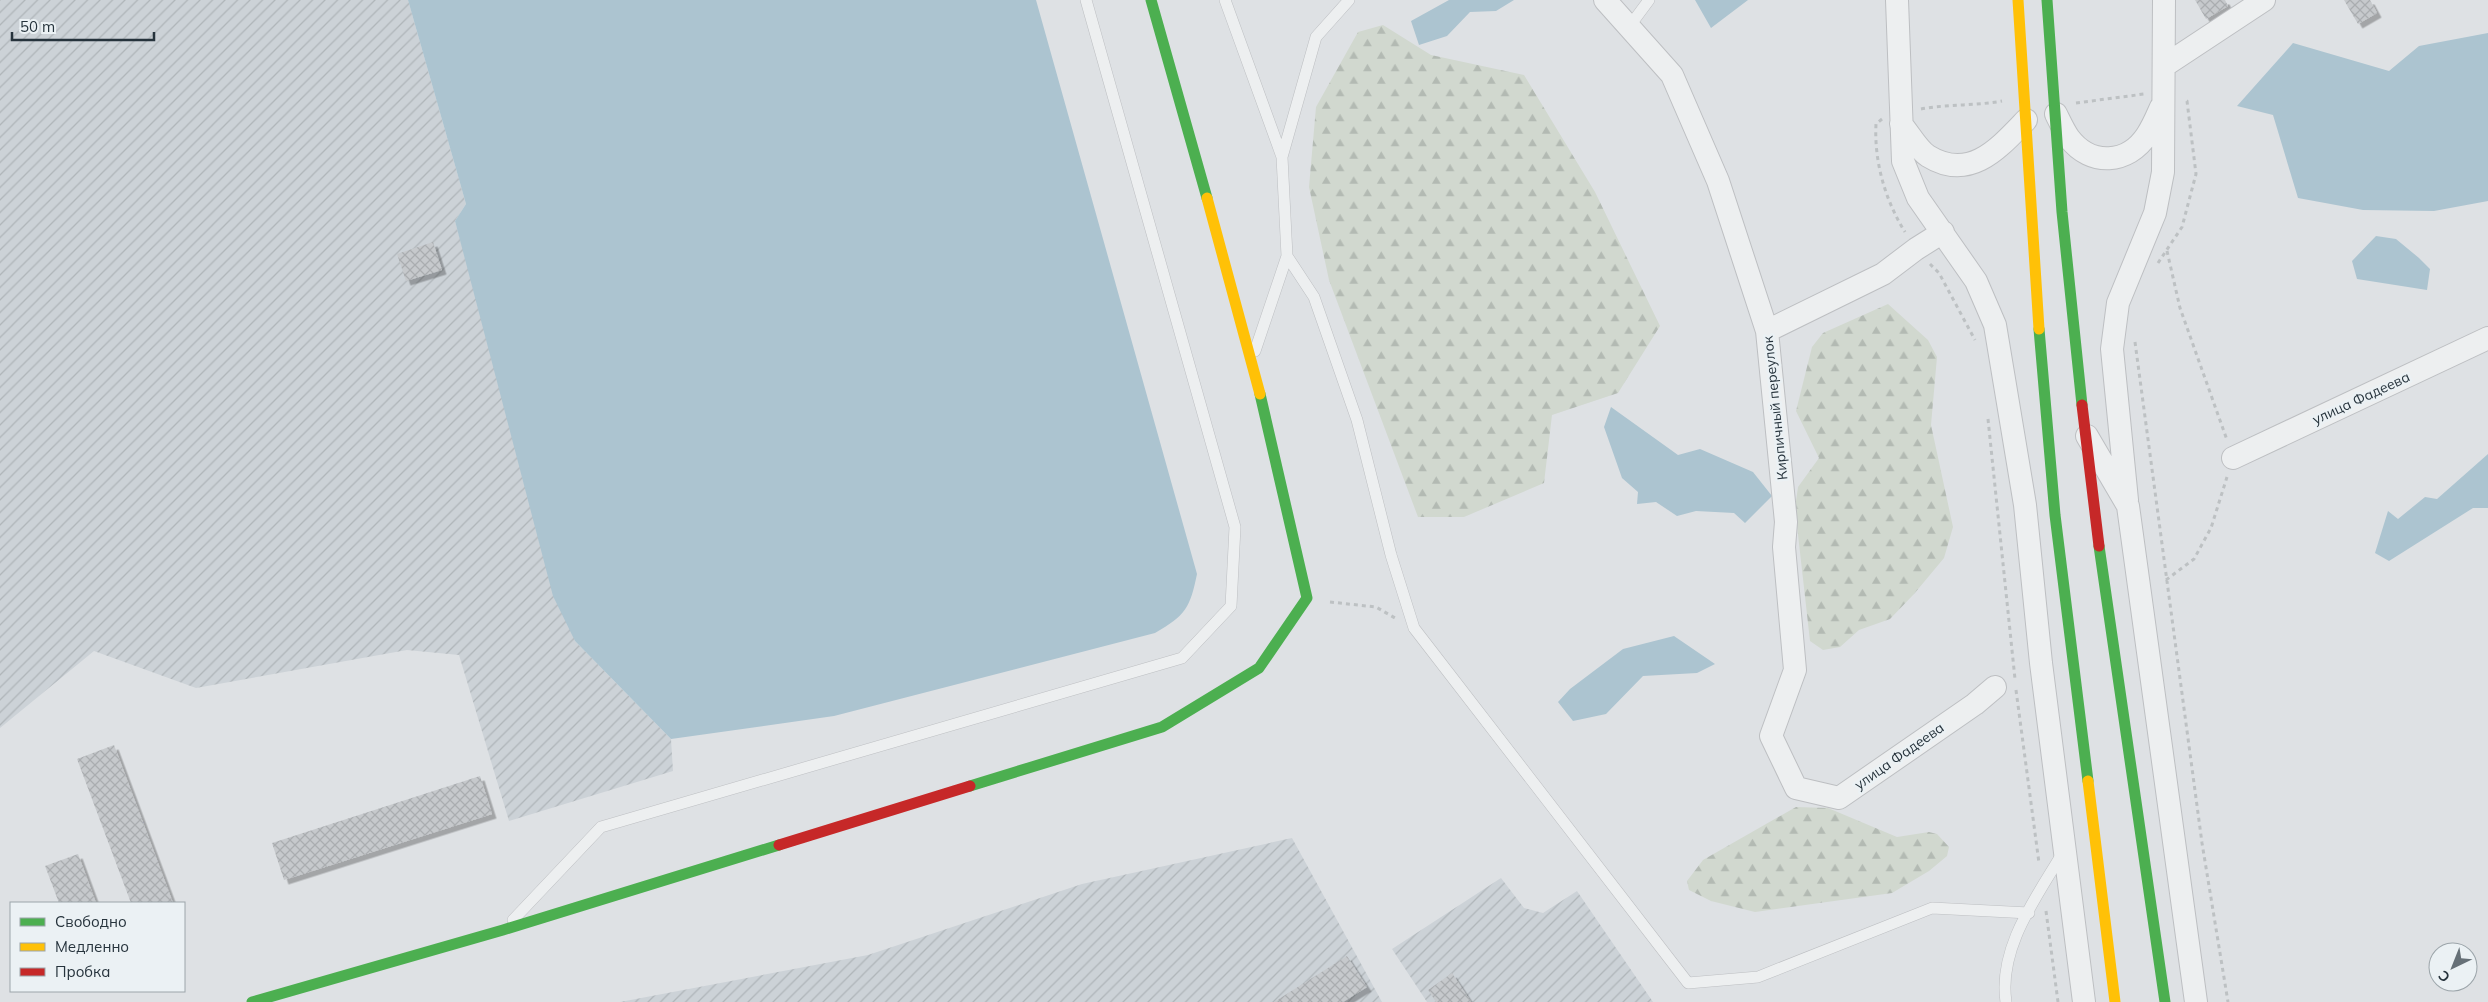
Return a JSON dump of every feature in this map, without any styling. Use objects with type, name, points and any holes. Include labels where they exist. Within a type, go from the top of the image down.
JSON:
[{"type":"main road","points":[[252,1002],[503,930],[1162,727],[1259,668],[1307,598],[1252,359],[1151,0]]},
{"type":"main road","points":[[2018,0],[2037,307],[2055,515],[2115,1002]]},
{"type":"main road","points":[[2048,0],[2064,107],[2062,212],[2094,518],[2165,1002]]},
{"type":"street","name":"Кирпичный переулок","points":[[1606,0],[1672,75],[1718,181],[1767,331],[1786,522],[1784,547],[1795,670],[1771,736],[1796,788]]},
{"type":"street","points":[[1896,0],[1903,161],[1918,198],[1976,281],[1995,325],[2026,505],[2041,663],[2084,1002]]},
{"type":"street","points":[[2164,0],[2164,172],[2157,205],[2118,303],[2112,350],[2128,506],[2196,1002]]},
{"type":"street","points":[[2164,66],[2264,0]]},
{"type":"street","points":[[2064,107],[2069,138],[2085,152],[2106,160],[2128,154],[2147,136],[2163,98]]},
{"type":"street","points":[[1901,118],[1928,156],[1956,166],[1982,161],[2001,146],[2026,120]]},
{"type":"street","points":[[1767,331],[1884,274],[1916,249],[1943,232]]},
{"type":"street","name":"улица Фадеева","points":[[2233,458],[2488,338]]},
{"type":"street","points":[[2085,434],[2128,506]]},
{"type":"street","points":[[2026,505],[2050,451]]},
{"type":"street","name":"улица Фадеева","points":[[1796,788],[1839,798],[1974,704],[1995,687]]},
{"type":"lane","points":[[503,930],[601,826],[1182,658],[1231,606],[1234,527],[1086,0]]},
{"type":"lane","points":[[1225,0],[1282,157],[1287,256],[1252,359]]},
{"type":"lane","points":[[1282,157],[1316,37],[1349,0]]},
{"type":"lane","points":[[1629,27],[1649,0]]},
{"type":"lane","points":[[1287,256],[1314,297],[1354,410],[1391,555],[1414,628],[1688,983],[1758,977],[1932,908],[2029,913]]},
{"type":"lane","points":[[2006,1002],[2003,984],[2009,950],[2064,850]]},
{"type":"path","points":[[2064,107],[2163,98],[2187,101],[2196,174],[2182,227],[2157,265]]},
{"type":"path","points":[[1977,343],[1939,273],[1916,249],[1894,214],[1879,170],[1876,124],[1887,115],[1901,118],[1947,104],[1981,105],[2004,101]]},
{"type":"path","points":[[2166,580],[2194,559],[2211,528],[2233,458],[2180,308],[2167,250]]},
{"type":"path","points":[[2134,338],[2202,843],[2228,1002]]},
{"type":"path","points":[[1987,410],[2016,686],[2058,1002]]},
{"type":"path","points":[[1307,598],[1376,608],[1414,628]]},
{"type":"shaded area","points":[[0,0],[408,0],[466,204],[455,221],[575,641],[671,739],[673,771],[509,821],[459,655],[407,650],[196,688],[94,651],[0,728]]},
{"type":"shaded area","points":[[1292,838],[1382,1002],[620,1002],[868,955],[1082,884]]},
{"type":"shaded area","points":[[1501,878],[1524,908],[1543,913],[1577,891],[1653,1002],[1427,1002],[1392,949]]},
{"type":"green space","points":[[1383,25],[1431,55],[1524,75],[1595,192],[1660,326],[1618,393],[1552,415],[1544,483],[1464,517],[1418,517],[1329,280],[1309,187],[1316,107],[1358,32]]},
{"type":"green space","points":[[1888,304],[1928,340],[1937,357],[1931,425],[1953,527],[1944,558],[1890,619],[1859,630],[1840,647],[1823,650],[1810,641],[1795,508],[1798,487],[1819,458],[1796,411],[1812,347],[1823,333]]},
{"type":"green space","points":[[1796,807],[1828,808],[1897,837],[1929,832],[1937,834],[1949,847],[1947,856],[1929,871],[1892,893],[1755,912],[1711,901],[1689,890],[1687,881],[1703,860]]},
{"type":"water","points":[[408,0],[1036,0],[1197,574],[1192,595],[1185,610],[1174,621],[1155,633],[834,716],[671,739],[575,641],[553,596],[455,221],[466,204]]},
{"type":"water","points":[[1449,0],[1514,0],[1496,11],[1470,12],[1447,36],[1419,45],[1411,21]]},
{"type":"water","points":[[1695,0],[1748,0],[1711,28]]},
{"type":"water","points":[[2488,33],[2488,201],[2434,211],[2363,210],[2298,198],[2273,115],[2237,106],[2293,43],[2389,71],[2419,46]]},
{"type":"water","points":[[2376,236],[2396,239],[2430,269],[2427,290],[2357,279],[2352,261]]},
{"type":"water","points":[[1611,407],[1678,455],[1700,449],[1753,472],[1772,496],[1745,523],[1734,513],[1696,511],[1677,516],[1656,502],[1637,504],[1638,492],[1622,478],[1604,427]]},
{"type":"water","points":[[2488,454],[2488,508],[2473,508],[2389,561],[2375,553],[2388,511],[2398,519],[2425,497],[2437,499]]},
{"type":"water","points":[[1674,636],[1715,664],[1697,673],[1643,676],[1606,714],[1573,721],[1558,702],[1570,689],[1623,649]]},
{"type":"building","points":[[2195,0],[2225,0],[2228,6],[2206,19]]},
{"type":"building","points":[[2344,0],[2370,0],[2377,13],[2358,24]]},
{"type":"building","points":[[433,242],[442,270],[406,281],[397,254]]},
{"type":"building","points":[[114,745],[173,902],[131,902],[77,759]]},
{"type":"building","points":[[480,776],[492,814],[284,880],[272,843]]},
{"type":"building","points":[[78,854],[96,902],[59,902],[45,866]]},
{"type":"building","points":[[1347,956],[1367,987],[1343,1002],[1274,1002]]},
{"type":"building","points":[[1452,973],[1471,1002],[1436,1002],[1428,990]]},
{"type":"traffic: fast","points":[[1151,0],[1207,198]]},
{"type":"traffic: fast","points":[[2047,0],[2062,212],[2082,405]]},
{"type":"traffic: fast","points":[[2039,329],[2055,515],[2088,781]]},
{"type":"traffic: fast","points":[[970,786],[1162,727],[1259,668],[1307,598],[1260,394]]},
{"type":"traffic: fast","points":[[2099,546],[2165,1002]]},
{"type":"traffic: fast","points":[[252,1002],[503,930],[779,845]]},
{"type":"traffic: slow","points":[[2018,0],[2039,329]]},
{"type":"traffic: slow","points":[[1207,198],[1260,394]]},
{"type":"traffic: slow","points":[[2088,781],[2115,1002]]},
{"type":"traffic: jam","points":[[2082,405],[2099,546]]},
{"type":"traffic: jam","points":[[779,845],[970,786]]}]
